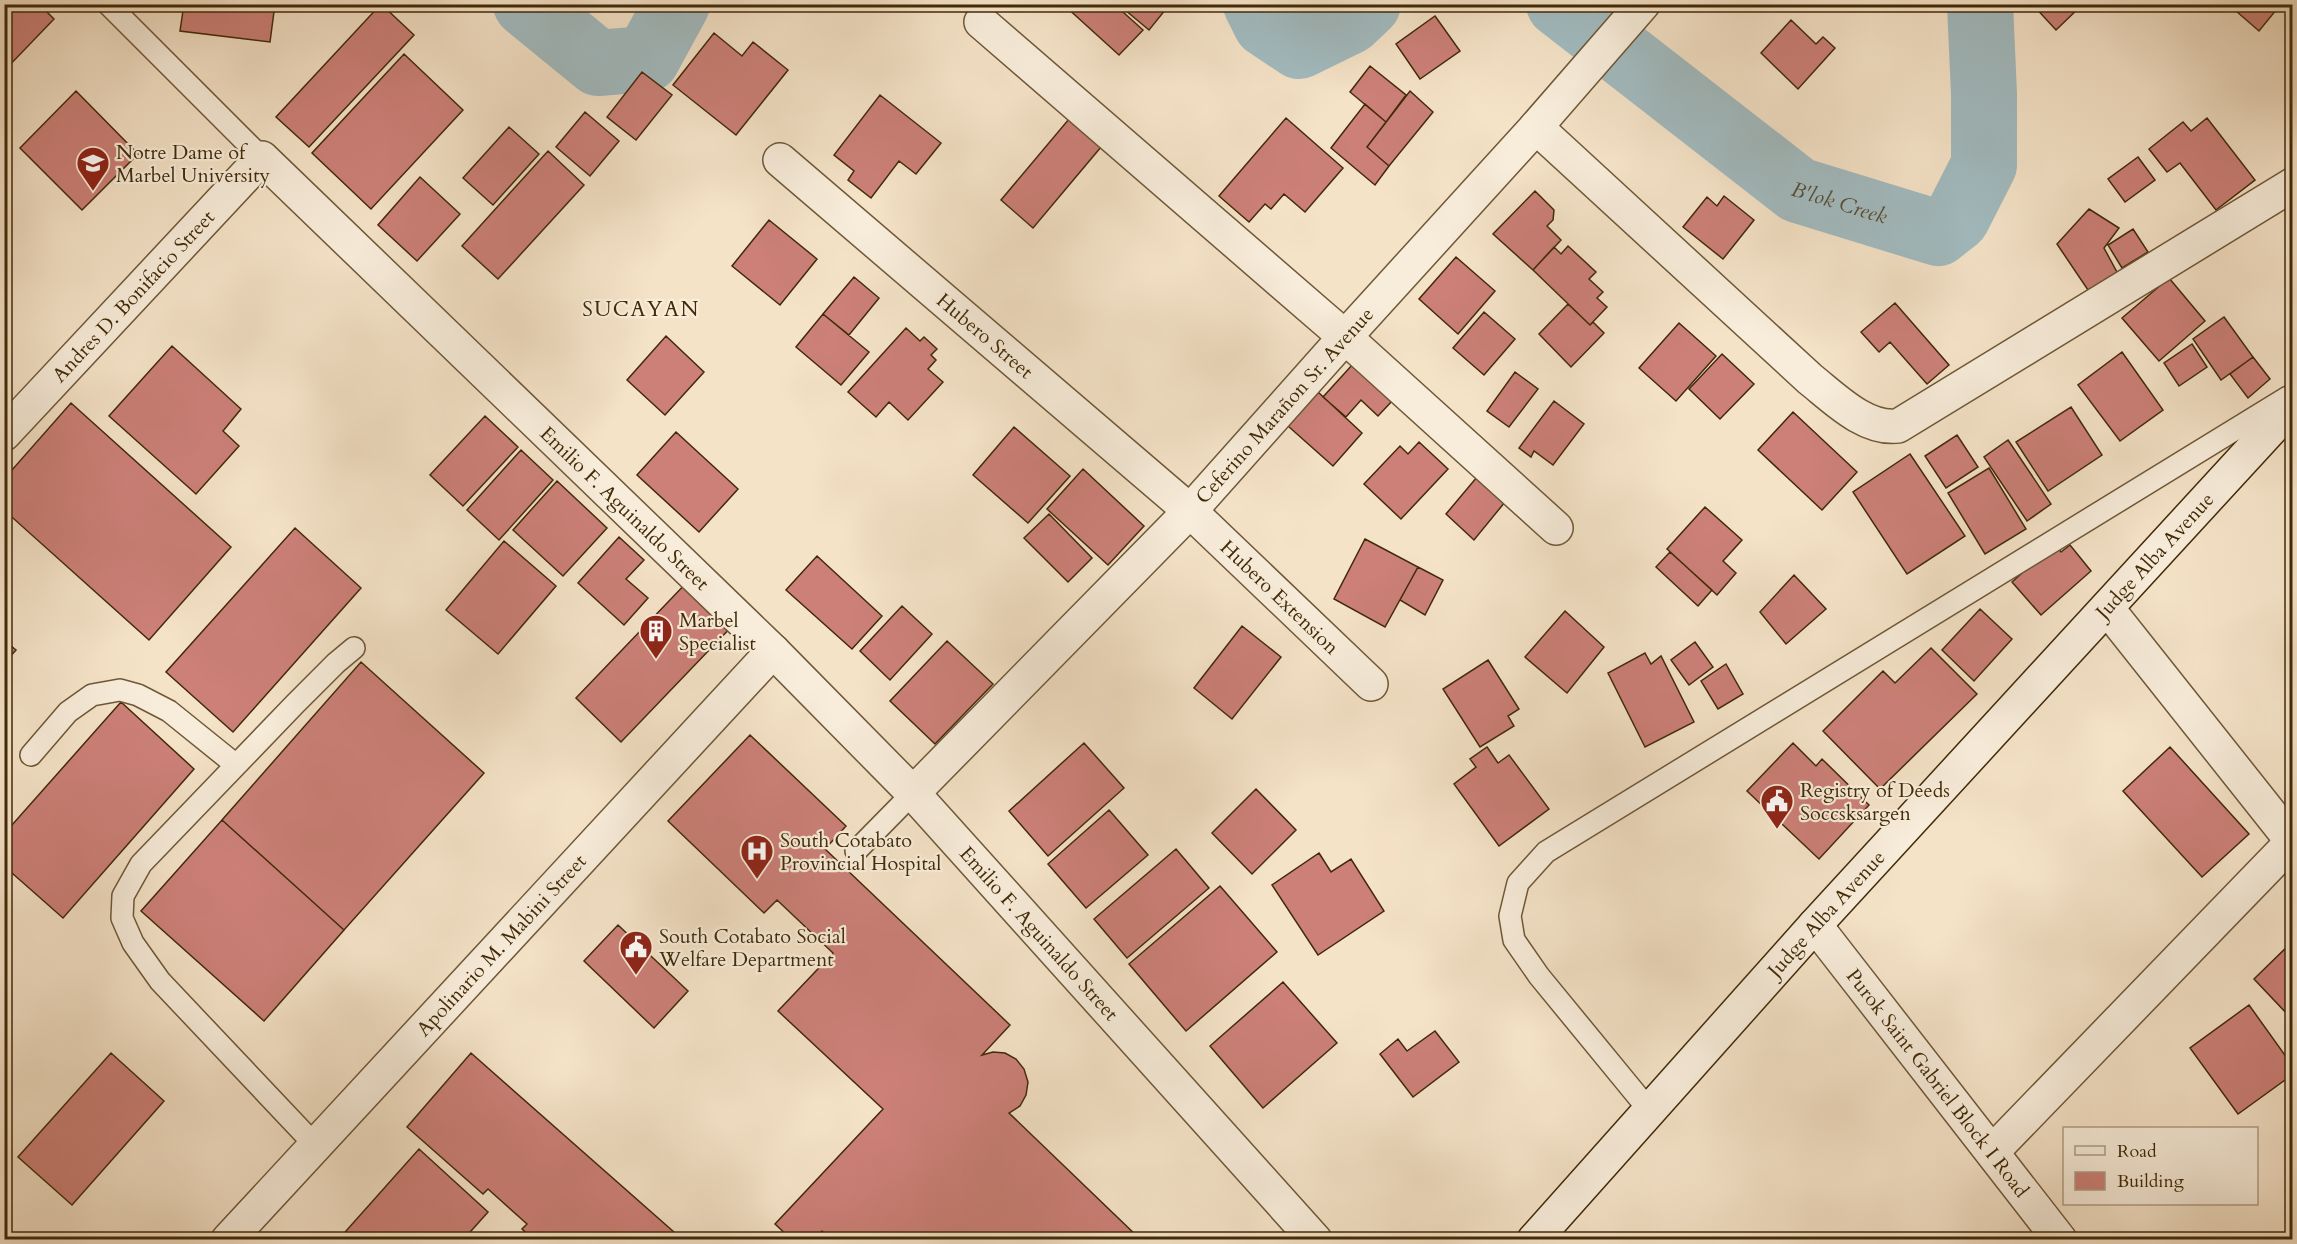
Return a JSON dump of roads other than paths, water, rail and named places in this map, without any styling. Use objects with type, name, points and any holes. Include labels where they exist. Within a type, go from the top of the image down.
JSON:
[{"type":"street","name":"Ceferino Marañon Sr. Avenue","points":[[913,793],[1190,511],[1536,127],[1637,10]]},
{"type":"street","points":[[981,22],[1345,337],[1556,528]]},
{"type":"street","points":[[1536,127],[1810,378],[1851,411],[1875,424],[1887,427],[1898,426],[2292,185]]},
{"type":"street","name":"Andres D. Bonifacio Street","points":[[4,435],[262,159]]},
{"type":"street","name":"Emilio F. Aguinaldo Street","points":[[262,159],[773,651],[913,793],[1315,1239]]},
{"type":"street","name":"Hubero Street","points":[[780,160],[1190,511]]},
{"type":"street","name":"Judge Alba Avenue","points":[[1534,1239],[1815,925],[2292,406]]},
{"type":"street","name":"Hubero Extension","points":[[1190,511],[1371,684]]},
{"type":"street","points":[[1992,1152],[2292,842],[2107,608]]},
{"type":"street","name":"Apolinario M. Mabini Street","points":[[228,1239],[773,651]]},
{"type":"street","name":"Purok Saint Gabriel Block I Road","points":[[1815,925],[2060,1239]]},
{"type":"lane","points":[[108,4],[262,159]]},
{"type":"lane","points":[[1649,1110],[1539,976],[1514,940],[1510,916],[1518,883],[1546,852],[2292,394]]},
{"type":"lane","points":[[315,1145],[160,981],[133,943],[122,918],[123,896],[141,864],[336,663],[354,648]]},
{"type":"lane","points":[[31,755],[68,712],[84,700],[92,695],[120,690],[138,694],[169,711],[236,765]]},
{"type":"lane","points":[[856,851],[913,793]]},
{"type":"waterway","name":"B'lok Creek","points":[[526,4],[598,63],[647,59],[677,4]]},
{"type":"waterway","name":"B'lok Creek","points":[[1256,4],[1266,24],[1299,46],[1350,21],[1368,4]]},
{"type":"waterway","name":"B'lok Creek","points":[[1559,4],[1798,190],[1938,233],[1957,218],[1984,165],[1980,4]]},
{"type":"place","name":"Notre Dame of Marbel University","points":[[93,192]]},
{"type":"place","name":"Marbel Specialist","points":[[656,660]]},
{"type":"place","name":"Registry of Deeds Soccsksargen","points":[[1777,830]]},
{"type":"place","name":"South Cotabato Provincial Hospital","points":[[757,880]]},
{"type":"place","name":"South Cotabato Social Welfare Department","points":[[636,976]]},
{"type":"district","name":"SUCAYAN","points":[[641,309]]}]
